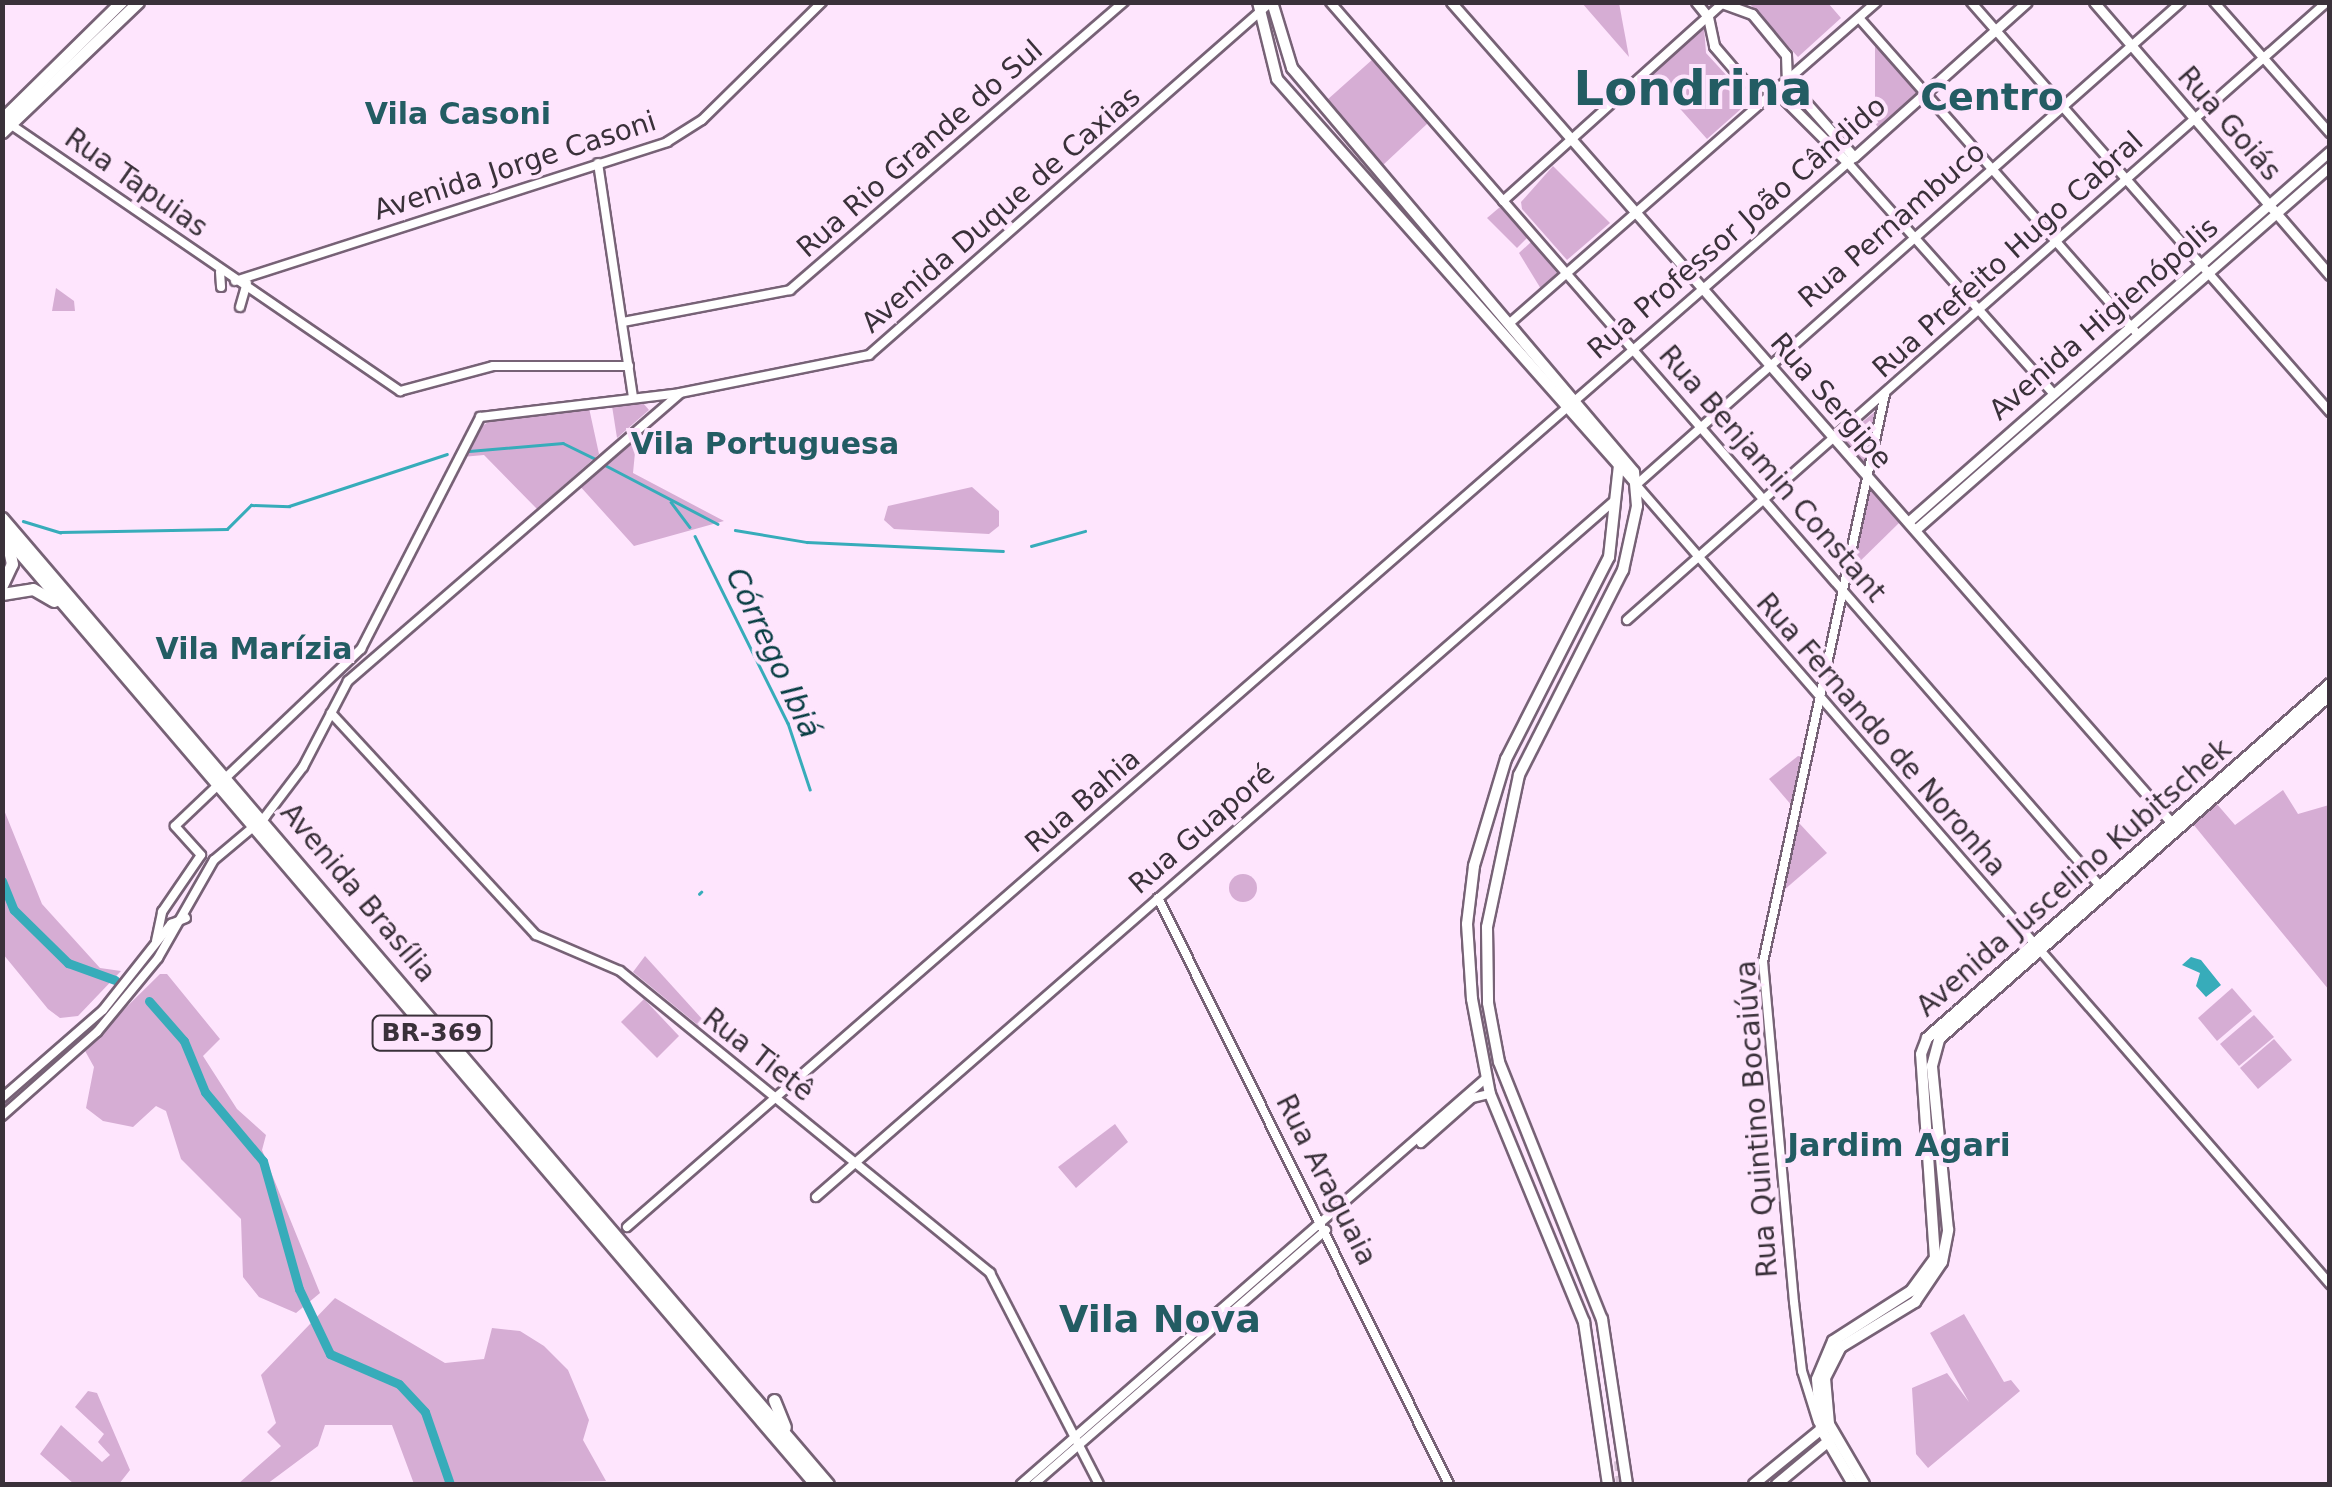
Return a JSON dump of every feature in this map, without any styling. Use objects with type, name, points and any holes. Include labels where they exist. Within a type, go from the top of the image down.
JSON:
[{"type":"highway","points":[[5,125],[121,2]]},
{"type":"highway","points":[[5,125],[138,2]]},
{"type":"highway","name":"Avenida Brasília","points":[[2,518],[828,1484]]},
{"type":"highway","points":[[2,585],[12,564],[3,532]]},
{"type":"highway","name":"Avenida Brasília","points":[[3,532],[74,619],[226,784]]},
{"type":"highway","points":[[2,594],[34,588],[74,619]]},
{"type":"highway","name":"Avenida Brasília","points":[[258,822],[262,838],[718,1364],[814,1484]]},
{"type":"highway","points":[[262,838],[268,856]]},
{"type":"highway","points":[[403,1015],[426,1026]]},
{"type":"highway","points":[[522,1136],[538,1168]]},
{"type":"highway","points":[[692,1350],[718,1364]]},
{"type":"highway","points":[[774,1400],[794,1444]]},
{"type":"main road","points":[[1271,2],[1292,68],[1574,394],[1628,460],[1636,485],[1632,537],[1616,586],[1519,775],[1487,927],[1488,1003],[1498,1062],[1602,1319],[1627,1484]]},
{"type":"main road","name":"Rua Sergipe","points":[[1451,2],[2176,823]]},
{"type":"main road","name":"Rua Professor João Cândido","points":[[1851,160],[2027,2]]},
{"type":"main road","name":"Rua Goiás","points":[[2094,2],[2330,274]]},
{"type":"main road","points":[[1699,3],[1708,17],[1714,46],[1744,81],[1776,91],[1834,154],[1851,160]]},
{"type":"main road","points":[[1721,3],[1752,14],[1786,55],[1788,80],[1844,146],[1851,160]]},
{"type":"main road","points":[[1259,7],[1278,79],[1508,344],[1619,465],[1620,496],[1611,510],[1597,588],[1506,759],[1474,866],[1469,976],[1490,1094],[1584,1322],[1608,1484]]},
{"type":"main road","points":[[1784,100],[1798,93]]},
{"type":"main road","points":[[1834,154],[1844,146]]},
{"type":"main road","name":"Avenida Higienópolis","points":[[1930,510],[2052,392],[2207,274],[2330,151]]},
{"type":"main road","name":"Avenida Higienópolis","points":[[1911,526],[2134,329],[2199,265],[2330,166]]},
{"type":"main road","points":[[1508,344],[1558,394],[1574,394]]},
{"type":"main road","name":"Avenida Juscelino Kubitschek","points":[[1831,1440],[1824,1427],[1825,1378],[1833,1357],[1850,1338],[1915,1302],[1942,1262],[1948,1230],[1933,1056],[1939,1039],[1957,1016],[2330,684]]},
{"type":"main road","name":"Avenida Juscelino Kubitschek","points":[[2036,948],[2100,886],[2330,695]]},
{"type":"main road","points":[[1754,1484],[1824,1427]]},
{"type":"main road","points":[[1777,1484],[1831,1440]]},
{"type":"main road","points":[[1831,1440],[1853,1484]]},
{"type":"main road","points":[[1831,1440],[1864,1484]]},
{"type":"street","name":"Avenida Jorge Casoni","points":[[235,282],[681,136],[822,2]]},
{"type":"street","name":"Rua Rio Grande do Sul","points":[[623,322],[790,290],[1124,2]]},
{"type":"street","name":"Avenida Duque de Caxias","points":[[138,976],[186,918],[214,860],[258,822],[305,763],[348,681],[595,466],[680,393],[869,355],[1259,7],[1271,2]]},
{"type":"street","name":"Rua Benjamin Constant","points":[[1330,2],[2100,886]]},
{"type":"street","points":[[1511,322],[1877,2]]},
{"type":"street","points":[[1971,2],[2330,412]]},
{"type":"street","name":"Rua Pernambuco","points":[[1636,485],[1768,364],[2181,2]]},
{"type":"street","points":[[2214,2],[2330,133]]},
{"type":"street","name":"Rua Prefeito Hugo Cabral","points":[[1627,620],[2328,2]]},
{"type":"street","points":[[1503,201],[1721,3]]},
{"type":"street","points":[[1859,18],[2134,329]]},
{"type":"street","name":"Rua Tapuias","points":[[5,125],[400,391],[492,366],[630,366]]},
{"type":"street","points":[[1851,160],[2052,392]]},
{"type":"street","name":"Rua Professor João Cândido","points":[[1566,407],[1574,394],[1632,350],[1851,160]]},
{"type":"street","points":[[598,163],[633,397]]},
{"type":"street","points":[[217,268],[221,286]]},
{"type":"street","points":[[240,307],[252,275]]},
{"type":"street","points":[[2,1116],[138,976],[156,941],[162,912],[201,855],[176,826],[226,784],[361,648],[480,417],[680,393]]},
{"type":"street","name":"Rua Quintino Bocaiúva","points":[[1824,1427],[1800,1351],[1763,962],[1841,585],[1886,394]]},
{"type":"street","name":"Rua Bahia","points":[[627,1227],[1566,407]]},
{"type":"street","name":"Rua Fernando de Noronha","points":[[1619,465],[2330,1284]]},
{"type":"street","name":"Rua Guaporé","points":[[816,1197],[1611,510]]},
{"type":"street","points":[[361,648],[372,659]]},
{"type":"street","points":[[337,674],[348,681]]},
{"type":"street","name":"Rua Tietê","points":[[331,713],[536,935],[620,971],[990,1273],[1099,1484]]},
{"type":"street","name":"Rua Araguaia","points":[[1158,898],[1449,1484]]},
{"type":"street","points":[[156,941],[186,918]]},
{"type":"street","points":[[2,1098],[116,1002]]},
{"type":"street","points":[[1034,1484],[1076,1442],[1324,1226],[1486,1078]]},
{"type":"street","points":[[1422,1143],[1472,1098],[1490,1094]]},
{"type":"street","points":[[1020,1484],[1076,1442]]},
{"type":"shaded area","points":[[1582,3],[1619,3],[1629,57]]},
{"type":"shaded area","points":[[1741,3],[1828,3],[1841,18],[1798,57],[1750,4]]},
{"type":"shaded area","points":[[1704,27],[1706,53],[1750,101],[1707,139],[1650,75]]},
{"type":"shaded area","points":[[1875,43],[1919,94],[1879,129],[1875,123]]},
{"type":"shaded area","points":[[1373,59],[1428,123],[1383,165],[1327,100]]},
{"type":"shaded area","points":[[1553,166],[1610,223],[1567,260],[1522,209],[1521,202]]},
{"type":"shaded area","points":[[1500,207],[1527,238],[1517,248],[1487,218]]},
{"type":"shaded area","points":[[1531,242],[1557,273],[1541,289],[1519,253]]},
{"type":"shaded area","points":[[56,288],[74,301],[75,311],[52,311]]},
{"type":"shaded area","points":[[643,403],[649,410],[617,438],[612,406]]},
{"type":"shaded area","points":[[589,408],[599,454],[537,509],[484,455],[462,457],[479,428],[496,417]]},
{"type":"shaded area","points":[[1878,409],[1863,466],[1841,440]]},
{"type":"shaded area","points":[[637,432],[633,473],[724,521],[634,546],[578,484]]},
{"type":"shaded area","points":[[972,487],[999,511],[999,526],[989,534],[894,529],[884,520],[888,506]]},
{"type":"shaded area","points":[[1870,487],[1900,522],[1849,572]]},
{"type":"shaded area","points":[[1798,756],[1803,757],[1793,807],[1769,779]]},
{"type":"shaded area","points":[[2283,790],[2298,814],[2329,805],[2329,990],[2193,824],[2216,803],[2235,825]]},
{"type":"shaded area","points":[[2,805],[42,904],[100,968],[121,971],[78,1016],[60,1018],[48,1009],[3,954]]},
{"type":"shaded area","points":[[1799,823],[1827,853],[1784,890]]},
{"type":"shaded area","points":[[1243,874],[1253,878],[1257,888],[1253,898],[1243,902],[1233,898],[1229,888],[1233,878]]},
{"type":"shaded area","points":[[645,956],[703,1020],[699,1026],[633,972]]},
{"type":"shaded area","points":[[160,974],[167,974],[220,1039],[203,1056],[237,1109],[266,1135],[262,1150],[320,1293],[296,1313],[259,1297],[243,1277],[241,1219],[181,1159],[166,1111],[156,1106],[133,1127],[103,1121],[86,1108],[94,1067],[84,1049]]},
{"type":"shaded area","points":[[2232,988],[2252,1011],[2217,1041],[2198,1018]]},
{"type":"shaded area","points":[[644,999],[679,1036],[657,1058],[621,1022]]},
{"type":"shaded area","points":[[2254,1015],[2274,1037],[2239,1066],[2220,1044]]},
{"type":"shaded area","points":[[2274,1039],[2292,1060],[2258,1089],[2240,1068]]},
{"type":"shaded area","points":[[1115,1124],[1128,1142],[1076,1188],[1058,1167]]},
{"type":"shaded area","points":[[335,1298],[445,1363],[484,1359],[492,1328],[520,1331],[544,1346],[568,1370],[589,1420],[583,1440],[606,1481],[414,1484],[392,1425],[325,1425],[318,1446],[267,1484],[238,1484],[281,1446],[267,1432],[276,1423],[261,1375]]},
{"type":"shaded area","points":[[1964,1314],[2004,1382],[2011,1380],[2020,1391],[1928,1468],[1916,1454],[1912,1388],[1947,1373],[1969,1402],[1930,1333]]},
{"type":"shaded area","points":[[88,1391],[97,1393],[130,1470],[119,1484],[74,1484],[40,1454],[61,1425],[102,1462],[110,1455],[98,1442],[104,1434],[75,1407]]},
{"type":"water","points":[[2191,957],[2201,960],[2221,985],[2206,997],[2196,986],[2200,973],[2182,965]]},
{"type":"waterway","points":[[469,451],[563,443],[598,460]]},
{"type":"waterway","points":[[23,521],[60,532],[227,529],[251,505],[289,506],[447,454]]},
{"type":"waterway","points":[[605,465],[718,524]]},
{"type":"waterway","name":"Córrego Ibiá","points":[[671,502],[690,527]]},
{"type":"waterway","points":[[735,530],[807,542],[1003,551]]},
{"type":"waterway","points":[[1031,546],[1085,531]]},
{"type":"waterway","name":"Córrego Ibiá","points":[[695,536],[788,723],[810,789]]},
{"type":"waterway","points":[[2,881],[14,910],[68,963],[115,980]]},
{"type":"waterway","points":[[149,1001],[184,1041],[205,1092],[263,1161],[299,1289],[330,1354],[399,1384],[425,1412],[450,1484]]},
{"type":"tunnel","points":[[1619,1461],[1621,1484]]},
{"type":"district","name":"Londrina","points":[[1693,89]]},
{"type":"district","name":"Centro","points":[[1992,98]]},
{"type":"district","name":"Vila Casoni","points":[[458,114]]},
{"type":"district","name":"Vila Portuguesa","points":[[765,444]]},
{"type":"district","name":"Vila Marízia","points":[[254,649]]},
{"type":"district","name":"Jardim Agari","points":[[1899,1145]]},
{"type":"district","name":"Vila Nova","points":[[1160,1320]]}]
